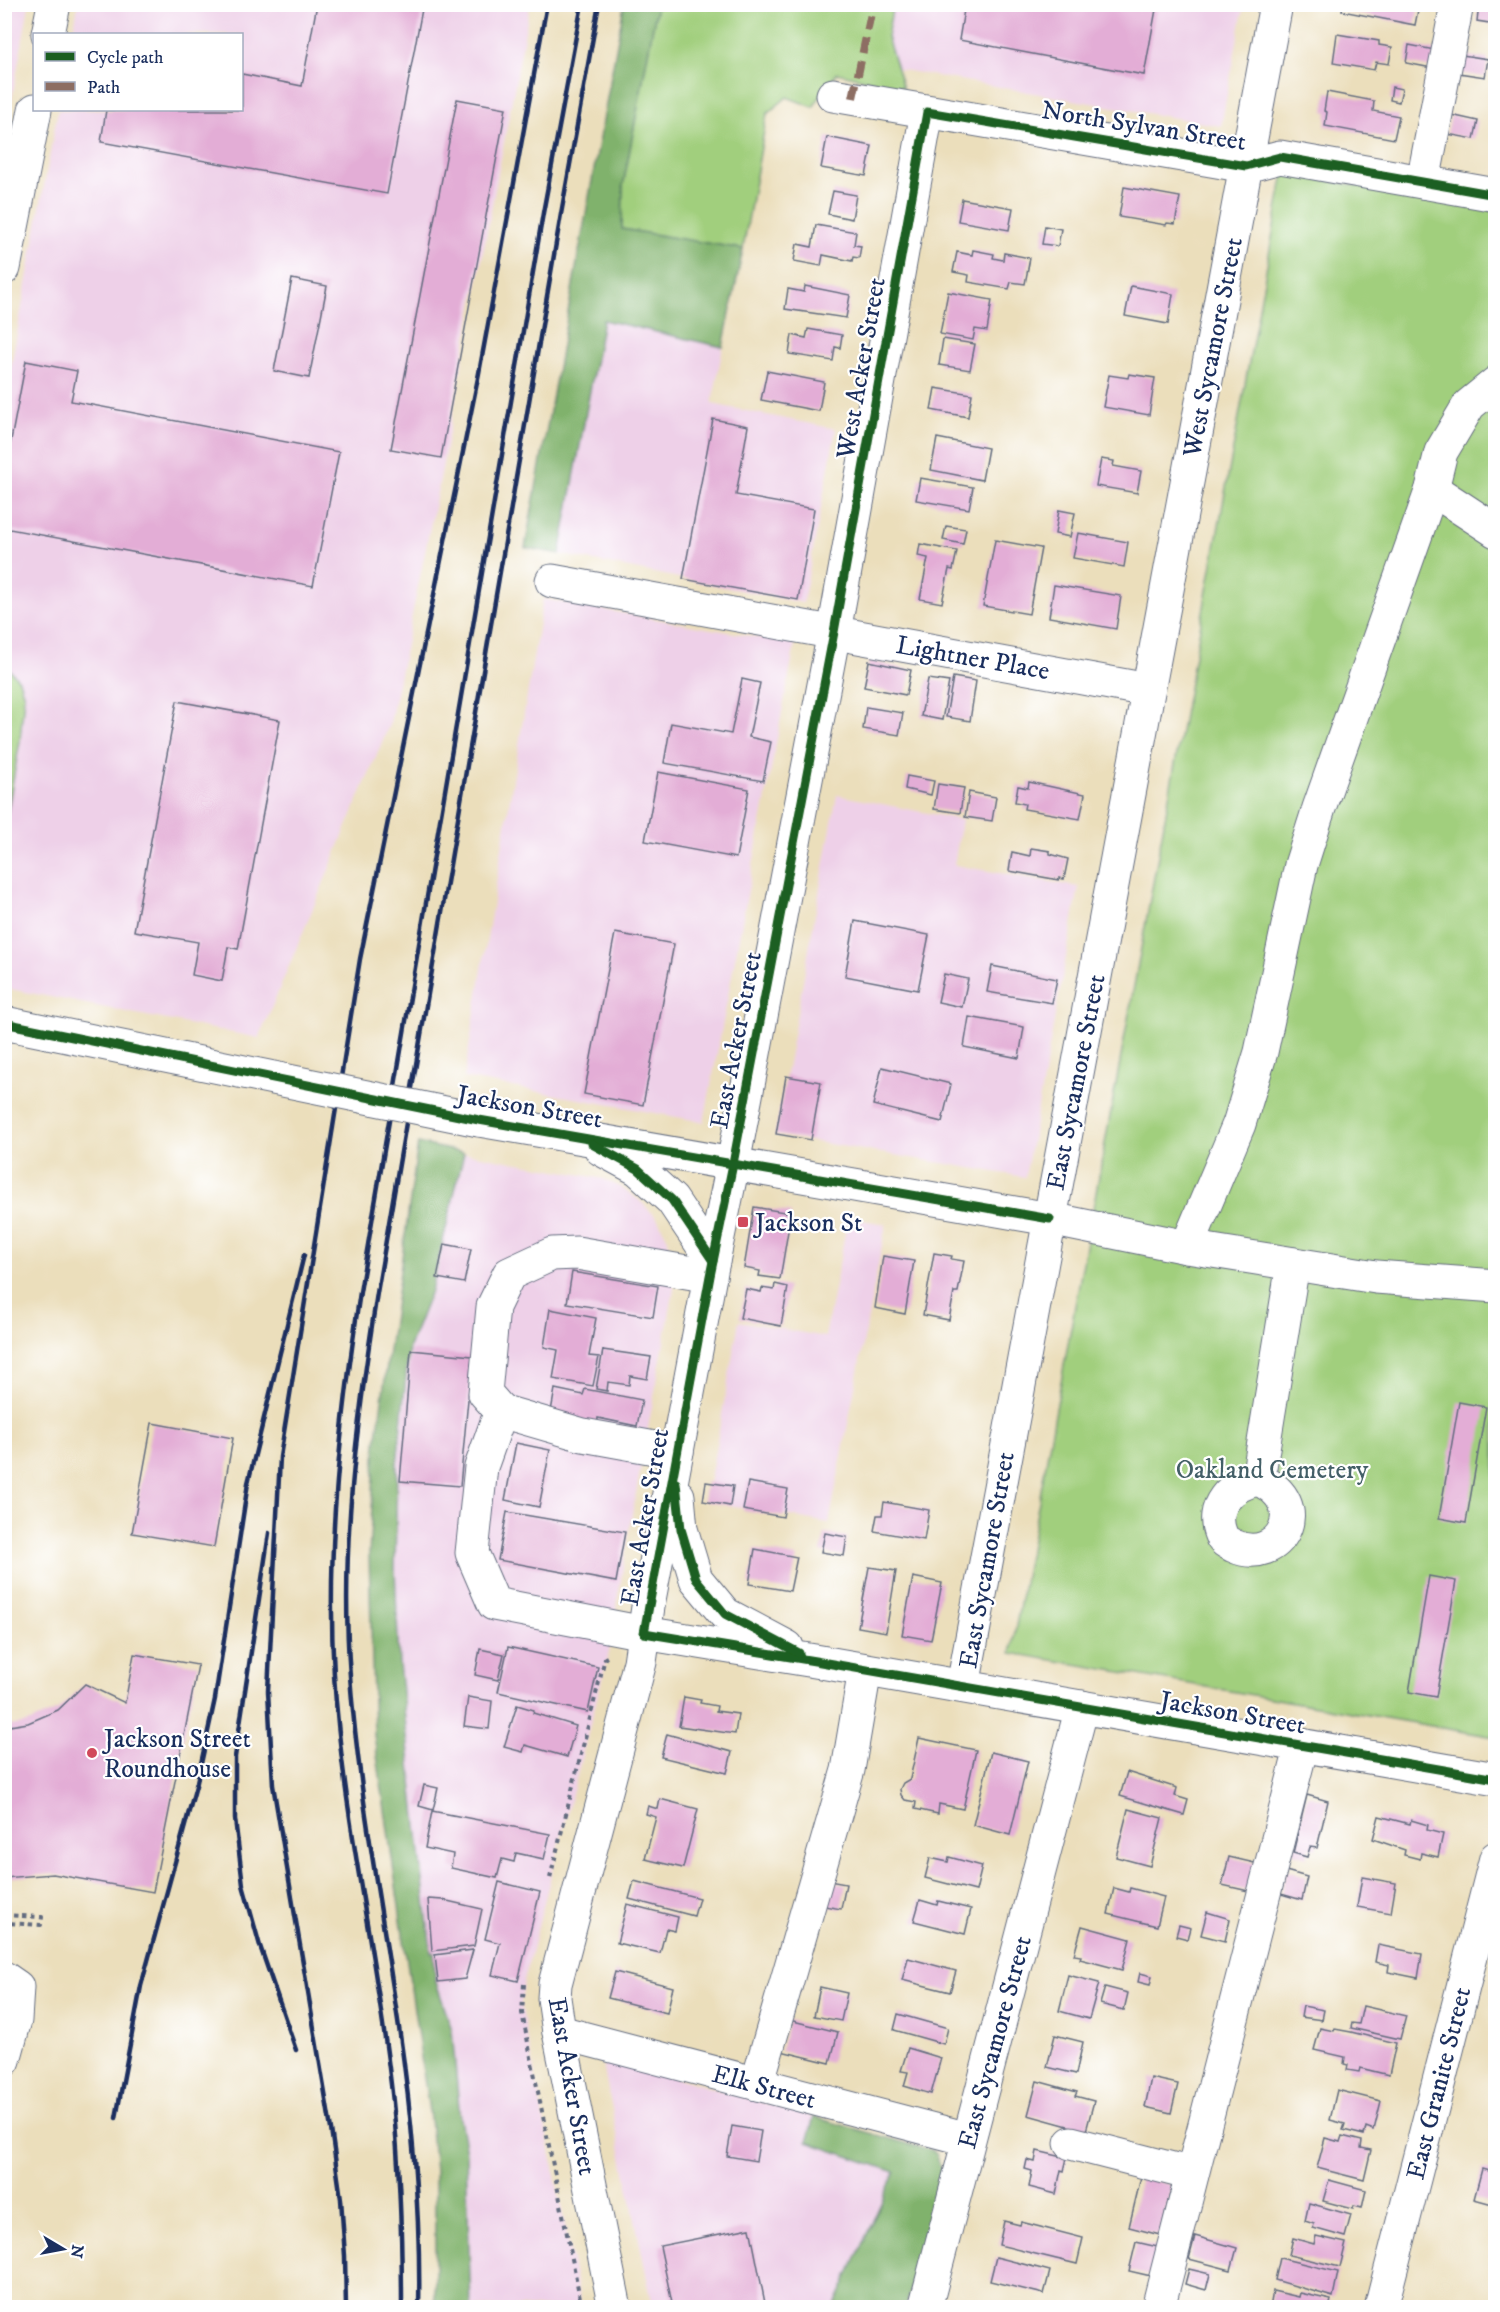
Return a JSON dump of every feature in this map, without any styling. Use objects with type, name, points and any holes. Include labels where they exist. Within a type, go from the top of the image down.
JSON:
[{"type":"street","points":[[48,33],[54,4]]},
{"type":"street","name":"West Sycamore Street","points":[[1148,690],[1276,4]]},
{"type":"street","points":[[1423,182],[1457,4]]},
{"type":"street","name":"North Sylvan Street","points":[[832,95],[1246,166],[1280,157],[1496,195]]},
{"type":"street","points":[[4,268],[34,111]]},
{"type":"street","name":"West Acker Street","points":[[834,632],[927,112]]},
{"type":"street","points":[[1187,1247],[1242,1113],[1261,1052],[1301,865],[1330,775],[1432,489],[1441,452],[1470,405],[1496,383]]},
{"type":"street","points":[[1432,489],[1496,531]]},
{"type":"street","name":"Lightner Place","points":[[552,581],[1148,690]]},
{"type":"street","name":"East Acker Street","points":[[615,2307],[559,2032],[554,1998],[555,1984],[640,1662],[711,1268],[733,1164],[834,632]]},
{"type":"street","name":"East Sycamore Street","points":[[963,1686],[1148,690]]},
{"type":"street","name":"Jackson Street","points":[[4,1023],[479,1120],[1050,1219],[1187,1247],[1376,1277],[1496,1286]]},
{"type":"street","points":[[579,1137],[638,1168],[672,1200],[711,1268]]},
{"type":"street","points":[[711,1268],[577,1253],[552,1254],[509,1274],[493,1307],[485,1393],[501,1411],[676,1459],[681,1529],[696,1579],[725,1614],[815,1661]]},
{"type":"street","points":[[1258,1479],[1293,1264]]},
{"type":"street","name":"Jackson Street","points":[[501,1411],[481,1467],[472,1553],[494,1604],[644,1633],[1496,1779]]},
{"type":"street","points":[[757,2084],[848,1770],[865,1670]]},
{"type":"street","name":"East Sycamore Street","points":[[925,2307],[1082,1707]]},
{"type":"street","points":[[1158,2307],[1302,1745]]},
{"type":"street","name":"East Granite Street","points":[[1381,2307],[1496,1858]]},
{"type":"street","points":[[4,1978],[17,1987],[15,2020],[4,2060]]},
{"type":"street","name":"Elk Street","points":[[559,2032],[968,2139]]},
{"type":"street","points":[[1071,2143],[1192,2174]]},
{"type":"path","points":[[4,1915],[42,1917],[41,1925],[4,1923]]},
{"type":"shaded area","points":[[4,5],[29,5],[5,137]]},
{"type":"shaded area","points":[[78,5],[530,5],[443,464],[390,723],[259,1038],[5,988],[5,825],[20,741],[10,669],[5,665],[5,399],[58,111],[243,111],[243,33],[73,33]]},
{"type":"shaded area","points":[[893,5],[1244,5],[1221,126],[897,69],[887,37]]},
{"type":"shaded area","points":[[603,320],[723,347],[712,404],[836,429],[803,603],[560,554]]},
{"type":"shaded area","points":[[543,599],[795,644],[704,1122],[464,1078]]},
{"type":"shaded area","points":[[837,795],[962,820],[954,865],[1079,887],[1025,1177],[775,1135]]},
{"type":"shaded area","points":[[464,1153],[604,1179],[620,1187],[639,1200],[657,1218],[668,1239],[674,1289],[609,1652],[524,1980],[521,2004],[581,2307],[471,2307],[466,2152],[460,2119],[452,2030],[434,1979],[434,1953],[431,1953],[399,1664],[395,1569],[397,1465],[409,1347],[431,1291]]},
{"type":"shaded area","points":[[848,1218],[886,1224],[829,1523],[706,1501],[739,1321],[825,1337]]},
{"type":"shaded area","points":[[607,2061],[620,2062],[814,2117],[807,2142],[895,2171],[834,2307],[653,2307],[603,2065]]},
{"type":"green space","points":[[624,5],[657,5],[623,186],[622,229],[743,249],[723,347],[603,320],[560,554],[525,548]]},
{"type":"green space","points":[[657,5],[893,5],[887,37],[903,88],[837,73],[813,107],[787,97],[767,114],[743,249],[622,229],[623,186]]},
{"type":"green space","name":"Oakland Cemetery","points":[[1284,173],[1495,210],[1495,1737],[1011,1653]]},
{"type":"green space","points":[[5,665],[19,680],[24,696],[20,741],[5,825]]},
{"type":"green space","points":[[418,1143],[464,1153],[431,1291],[409,1347],[397,1465],[395,1569],[399,1664],[431,1952],[434,1952],[435,1979],[452,2030],[460,2119],[466,2152],[471,2308],[435,2307],[435,2172],[430,2119],[374,1735],[369,1554],[376,1443]]},
{"type":"green space","points":[[814,2117],[933,2151],[937,2155],[941,2169],[940,2176],[906,2307],[834,2307],[895,2172],[807,2142]]},
{"type":"building","points":[[317,4],[423,4],[387,194],[101,142],[106,111],[243,111],[243,74],[302,86]]},
{"type":"building","points":[[965,4],[1157,4],[1144,75],[959,40]]},
{"type":"building","points":[[1479,4],[1496,4],[1496,24],[1477,21]]},
{"type":"building","points":[[1343,5],[1419,5],[1415,25],[1342,11]]},
{"type":"building","points":[[1337,34],[1379,41],[1379,45],[1392,47],[1389,64],[1376,62],[1374,70],[1333,63]]},
{"type":"building","points":[[1409,45],[1435,50],[1432,68],[1406,63]]},
{"type":"building","points":[[1462,55],[1488,59],[1485,77],[1459,73]]},
{"type":"building","points":[[1392,87],[1402,89],[1399,102],[1390,100]]},
{"type":"building","points":[[1327,92],[1374,101],[1373,111],[1399,116],[1394,139],[1325,126],[1327,112],[1324,111]]},
{"type":"building","points":[[457,99],[506,108],[441,458],[391,449]]},
{"type":"building","points":[[1451,115],[1478,121],[1474,139],[1447,134]]},
{"type":"building","points":[[827,137],[872,146],[866,176],[821,168]]},
{"type":"building","points":[[1124,187],[1180,197],[1175,224],[1167,223],[1166,225],[1119,217]]},
{"type":"building","points":[[833,191],[856,195],[852,219],[828,214]]},
{"type":"building","points":[[962,199],[1013,208],[1009,230],[958,221]]},
{"type":"building","points":[[816,225],[856,232],[854,245],[861,246],[859,258],[853,257],[852,261],[823,255],[821,266],[794,261],[797,244],[812,247]]},
{"type":"building","points":[[1045,226],[1061,229],[1058,246],[1042,244]]},
{"type":"building","points":[[973,250],[994,254],[993,258],[1003,260],[1004,253],[1030,258],[1025,284],[1011,282],[1009,289],[968,282],[969,275],[953,272],[957,252],[972,255]]},
{"type":"building","points":[[292,279],[327,286],[309,378],[274,371]]},
{"type":"building","points":[[805,286],[850,295],[846,318],[785,309],[788,289],[804,292]]},
{"type":"building","points":[[1131,286],[1173,294],[1168,324],[1125,316]]},
{"type":"building","points":[[948,292],[992,300],[987,331],[975,329],[973,340],[940,334]]},
{"type":"building","points":[[808,329],[842,335],[840,348],[835,347],[833,361],[789,354],[792,335],[806,338]]},
{"type":"building","points":[[943,339],[975,344],[970,370],[939,365]]},
{"type":"building","points":[[26,361],[77,371],[71,401],[339,452],[313,586],[4,528],[4,477]]},
{"type":"building","points":[[767,371],[824,382],[819,411],[761,400]]},
{"type":"building","points":[[1129,374],[1155,378],[1149,415],[1103,407],[1109,375],[1128,378]]},
{"type":"building","points":[[935,388],[972,394],[968,417],[931,410]]},
{"type":"building","points":[[713,419],[748,426],[736,495],[814,509],[798,600],[683,579]]},
{"type":"building","points":[[937,438],[988,448],[982,480],[931,470]]},
{"type":"building","points":[[1101,459],[1114,461],[1113,466],[1141,471],[1137,493],[1096,486]]},
{"type":"building","points":[[920,478],[973,487],[969,509],[916,500]]},
{"type":"building","points":[[1059,510],[1075,513],[1070,537],[1055,534]]},
{"type":"building","points":[[946,526],[966,529],[963,544],[943,540]]},
{"type":"building","points":[[1078,533],[1128,542],[1124,567],[1073,558]]},
{"type":"building","points":[[995,540],[1041,548],[1029,614],[983,606]]},
{"type":"building","points":[[920,544],[957,551],[953,570],[949,569],[942,603],[920,599],[928,558],[918,556]]},
{"type":"building","points":[[1054,585],[1121,596],[1116,629],[1049,617]]},
{"type":"building","points":[[869,661],[911,670],[906,695],[864,687]]},
{"type":"building","points":[[953,677],[976,681],[970,721],[946,717]]},
{"type":"building","points":[[742,679],[760,683],[749,737],[771,742],[763,781],[664,763],[671,723],[731,734]]},
{"type":"building","points":[[928,679],[949,682],[942,720],[921,716]]},
{"type":"building","points":[[177,701],[280,720],[238,949],[228,947],[222,981],[192,975],[198,942],[134,931]]},
{"type":"building","points":[[866,707],[903,713],[899,735],[863,729]]},
{"type":"building","points":[[658,772],[749,789],[736,858],[645,841]]},
{"type":"building","points":[[907,776],[934,781],[931,795],[905,789]]},
{"type":"building","points":[[1029,782],[1085,794],[1080,819],[1024,809],[1025,804],[1015,802],[1018,786],[1028,788]]},
{"type":"building","points":[[938,784],[964,788],[960,813],[934,809]]},
{"type":"building","points":[[969,792],[996,797],[992,821],[965,817]]},
{"type":"building","points":[[1031,848],[1050,851],[1050,854],[1068,859],[1064,879],[1009,871],[1012,852],[1030,856]]},
{"type":"building","points":[[855,921],[929,935],[918,990],[845,976]]},
{"type":"building","points":[[615,933],[674,944],[643,1105],[584,1094]]},
{"type":"building","points":[[992,966],[1057,979],[1052,1003],[987,992]]},
{"type":"building","points":[[944,974],[968,979],[962,1007],[938,1002]]},
{"type":"building","points":[[969,1017],[1024,1027],[1019,1058],[964,1047]]},
{"type":"building","points":[[882,1067],[951,1084],[942,1122],[873,1105]]},
{"type":"building","points":[[786,1076],[821,1082],[811,1140],[776,1134]]},
{"type":"building","points":[[754,1207],[791,1213],[780,1279],[759,1276],[760,1271],[744,1268]]},
{"type":"building","points":[[444,1244],[471,1249],[464,1283],[437,1278]]},
{"type":"building","points":[[934,1253],[964,1261],[958,1292],[954,1292],[949,1320],[923,1315]]},
{"type":"building","points":[[883,1256],[914,1261],[905,1314],[875,1308]]},
{"type":"building","points":[[572,1272],[658,1286],[653,1317],[567,1303]]},
{"type":"building","points":[[775,1284],[788,1287],[781,1326],[740,1318],[746,1289],[761,1292],[762,1288],[774,1290]]},
{"type":"building","points":[[550,1309],[596,1318],[589,1356],[599,1357],[593,1386],[553,1379],[558,1350],[544,1347]]},
{"type":"building","points":[[411,1350],[472,1356],[460,1486],[400,1481]]},
{"type":"building","points":[[603,1350],[651,1357],[647,1379],[630,1376],[629,1385],[608,1382],[607,1391],[596,1389]]},
{"type":"building","points":[[555,1389],[583,1395],[585,1389],[642,1400],[637,1426],[598,1418],[597,1426],[550,1417]]},
{"type":"building","points":[[1459,1402],[1486,1407],[1466,1523],[1439,1518]]},
{"type":"building","points":[[152,1423],[233,1438],[214,1547],[132,1533]]},
{"type":"building","points":[[516,1443],[550,1450],[539,1507],[505,1500]]},
{"type":"building","points":[[706,1482],[733,1486],[730,1506],[703,1501]]},
{"type":"building","points":[[748,1482],[788,1489],[783,1517],[743,1510]]},
{"type":"building","points":[[884,1502],[929,1510],[924,1540],[874,1531],[877,1515],[882,1515]]},
{"type":"building","points":[[507,1512],[625,1532],[616,1582],[498,1560]]},
{"type":"building","points":[[825,1533],[847,1537],[844,1556],[821,1552]]},
{"type":"building","points":[[755,1549],[797,1557],[790,1591],[749,1584]]},
{"type":"building","points":[[869,1567],[896,1571],[886,1632],[858,1627]]},
{"type":"building","points":[[1429,1576],[1456,1581],[1436,1697],[1409,1692]]},
{"type":"building","points":[[913,1577],[942,1583],[931,1640],[902,1635]]},
{"type":"building","points":[[508,1647],[598,1667],[588,1712],[498,1692]]},
{"type":"building","points":[[480,1649],[504,1654],[498,1680],[475,1675]]},
{"type":"building","name":"Jackson Street Roundhouse","points":[[134,1654],[198,1665],[153,1892],[53,1874],[4,1878],[4,1727],[28,1723],[58,1710],[85,1684],[125,1703]]},
{"type":"building","points":[[468,1697],[492,1701],[489,1729],[464,1726]]},
{"type":"building","points":[[684,1697],[717,1706],[716,1711],[738,1714],[735,1734],[679,1726]]},
{"type":"building","points":[[517,1705],[534,1710],[533,1713],[576,1726],[567,1757],[525,1745],[523,1752],[504,1747]]},
{"type":"building","points":[[667,1734],[732,1752],[727,1773],[661,1757]]},
{"type":"building","points":[[919,1738],[976,1750],[963,1809],[939,1804],[938,1814],[915,1809],[916,1802],[905,1800],[901,1795],[900,1789],[903,1783],[910,1779]]},
{"type":"building","points":[[991,1752],[1028,1761],[1010,1835],[973,1825]]},
{"type":"building","points":[[1127,1772],[1177,1788],[1175,1796],[1188,1800],[1184,1815],[1120,1796]]},
{"type":"building","points":[[424,1785],[438,1788],[433,1810],[419,1806]]},
{"type":"building","points":[[1307,1795],[1328,1801],[1317,1848],[1310,1847],[1307,1857],[1293,1853]]},
{"type":"building","points":[[660,1799],[698,1809],[683,1868],[645,1859],[656,1817],[646,1814],[648,1806],[658,1809]]},
{"type":"building","points":[[1128,1809],[1162,1818],[1150,1866],[1116,1857]]},
{"type":"building","points":[[432,1811],[550,1834],[544,1859],[516,1853],[514,1862],[502,1859],[497,1878],[451,1868],[453,1854],[425,1848]]},
{"type":"building","points":[[1379,1816],[1410,1824],[1411,1820],[1428,1825],[1427,1830],[1443,1834],[1438,1857],[1421,1853],[1420,1859],[1404,1855],[1405,1850],[1373,1839]]},
{"type":"building","points":[[949,1857],[982,1866],[976,1891],[925,1878],[930,1858],[948,1862]]},
{"type":"building","points":[[1229,1857],[1259,1864],[1253,1892],[1222,1885]]},
{"type":"building","points":[[1286,1871],[1307,1877],[1302,1900],[1281,1894]]},
{"type":"building","points":[[1362,1877],[1396,1883],[1391,1913],[1357,1907]]},
{"type":"building","points":[[818,1879],[846,1884],[841,1909],[813,1904]]},
{"type":"building","points":[[634,1881],[699,1898],[694,1916],[629,1899]]},
{"type":"building","points":[[499,1882],[540,1892],[518,1981],[492,1975],[500,1943],[485,1939]]},
{"type":"building","points":[[1114,1888],[1129,1892],[1130,1888],[1164,1897],[1157,1926],[1108,1914]]},
{"type":"building","points":[[428,1899],[482,1909],[474,1946],[432,1951]]},
{"type":"building","points":[[920,1900],[937,1905],[938,1901],[971,1909],[965,1934],[914,1921]]},
{"type":"building","points":[[627,1904],[678,1917],[675,1931],[666,1929],[660,1953],[617,1943]]},
{"type":"building","points":[[1207,1912],[1230,1919],[1225,1941],[1201,1935]]},
{"type":"building","points":[[1179,1925],[1191,1928],[1188,1939],[1176,1936]]},
{"type":"building","points":[[1082,1926],[1130,1939],[1122,1970],[1080,1959],[1081,1956],[1074,1955]]},
{"type":"building","points":[[1378,1945],[1422,1954],[1418,1978],[1388,1972],[1389,1965],[1375,1962]]},
{"type":"building","points":[[473,1950],[465,1979],[438,1982],[435,1955]]},
{"type":"building","points":[[908,1958],[956,1971],[950,1992],[902,1980]]},
{"type":"building","points":[[615,1972],[673,1987],[667,2013],[608,1998]]},
{"type":"building","points":[[1140,1973],[1152,1976],[1150,1985],[1138,1982]]},
{"type":"building","points":[[1068,1975],[1099,1983],[1089,2019],[1059,2011]]},
{"type":"building","points":[[820,1987],[847,1993],[841,2021],[814,2016]]},
{"type":"building","points":[[1105,1987],[1128,1993],[1124,2010],[1100,2004]]},
{"type":"building","points":[[1303,2006],[1324,2010],[1322,2020],[1301,2017]]},
{"type":"building","points":[[1363,2006],[1406,2016],[1400,2039],[1351,2028],[1352,2023],[1359,2024]]},
{"type":"building","points":[[898,2014],[948,2028],[944,2044],[894,2030]]},
{"type":"building","points":[[789,2020],[838,2032],[830,2063],[781,2051]]},
{"type":"building","points":[[1320,2028],[1351,2032],[1396,2043],[1389,2075],[1360,2068],[1359,2072],[1347,2070],[1348,2065],[1344,2064],[1345,2057],[1314,2050]]},
{"type":"building","points":[[1055,2035],[1083,2042],[1076,2074],[1047,2067]]},
{"type":"building","points":[[908,2048],[941,2058],[931,2094],[904,2086],[908,2072],[901,2071]]},
{"type":"building","points":[[1151,2078],[1178,2084],[1171,2113],[1145,2107]]},
{"type":"building","points":[[1037,2081],[1077,2092],[1075,2096],[1094,2101],[1086,2131],[1028,2115]]},
{"type":"building","points":[[1337,2090],[1381,2101],[1374,2130],[1366,2127],[1364,2135],[1343,2130],[1345,2124],[1330,2120]]},
{"type":"building","points":[[732,2126],[761,2131],[756,2161],[727,2156]]},
{"type":"building","points":[[1342,2136],[1362,2141],[1361,2148],[1371,2150],[1364,2180],[1317,2168],[1325,2138],[1340,2142]]},
{"type":"building","points":[[1037,2151],[1067,2158],[1064,2171],[1061,2170],[1056,2194],[1029,2187],[1032,2171],[1025,2169],[1027,2160],[1035,2162]]},
{"type":"building","points":[[1482,2169],[1496,2173],[1496,2205],[1474,2199]]},
{"type":"building","points":[[1141,2177],[1172,2185],[1160,2235],[1129,2227]]},
{"type":"building","points":[[1329,2180],[1366,2190],[1362,2208],[1354,2206],[1353,2209],[1323,2201]]},
{"type":"building","points":[[1309,2203],[1351,2215],[1345,2237],[1313,2228],[1314,2224],[1305,2221]]},
{"type":"building","points":[[1004,2221],[1020,2225],[1021,2222],[1083,2238],[1077,2264],[999,2245]]},
{"type":"building","points":[[750,2228],[766,2308],[673,2308],[660,2246]]},
{"type":"building","points":[[1195,2236],[1237,2248],[1231,2270],[1189,2259]]},
{"type":"building","points":[[1316,2236],[1346,2243],[1340,2267],[1289,2255],[1293,2238],[1314,2244]]},
{"type":"building","points":[[1136,2242],[1158,2247],[1151,2276],[1129,2271]]},
{"type":"building","points":[[996,2257],[1050,2271],[1044,2294],[990,2281]]},
{"type":"building","points":[[1280,2258],[1338,2272],[1333,2297],[1275,2280]]},
{"type":"building","points":[[1189,2269],[1210,2274],[1206,2290],[1185,2284]]},
{"type":"building","points":[[1273,2291],[1299,2297],[1300,2293],[1331,2300],[1329,2308],[1270,2308]]},
{"type":"railway","points":[[346,2308],[341,2199],[273,1785],[268,1691],[280,1457],[360,959],[479,373],[547,4]]},
{"type":"railway","points":[[402,2308],[400,2205],[393,2102],[379,1995],[345,1782],[334,1675],[332,1579],[337,1483],[360,1292],[543,213],[582,4]]},
{"type":"railway","points":[[419,2308],[417,2192],[410,2116],[401,2039],[364,1798],[350,1676],[347,1580],[352,1484],[377,1293],[561,214],[599,4]]},
{"type":"railway","points":[[116,2118],[141,1986],[197,1782],[215,1699],[248,1483],[304,1255]]},
{"type":"railway","points":[[269,1533],[235,1757],[235,1819],[243,1885],[260,1946],[296,2050]]},
{"type":"marked path","points":[[853,98],[873,4]]},
{"type":"cycle path","points":[[1496,195],[1280,157],[1246,166],[927,112],[834,632],[644,1633],[1496,1779]]},
{"type":"cycle path","points":[[4,1023],[479,1120],[1050,1219]]},
{"type":"cycle path","points":[[592,1144],[638,1169],[672,1200],[713,1261]]},
{"type":"cycle path","points":[[676,1483],[681,1529],[696,1579],[725,1614],[799,1653]]},
{"type":"place","name":"Jackson St","points":[[743,1222]]},
{"type":"place","name":"Jackson Street Roundhouse","points":[[92,1753]]}]
